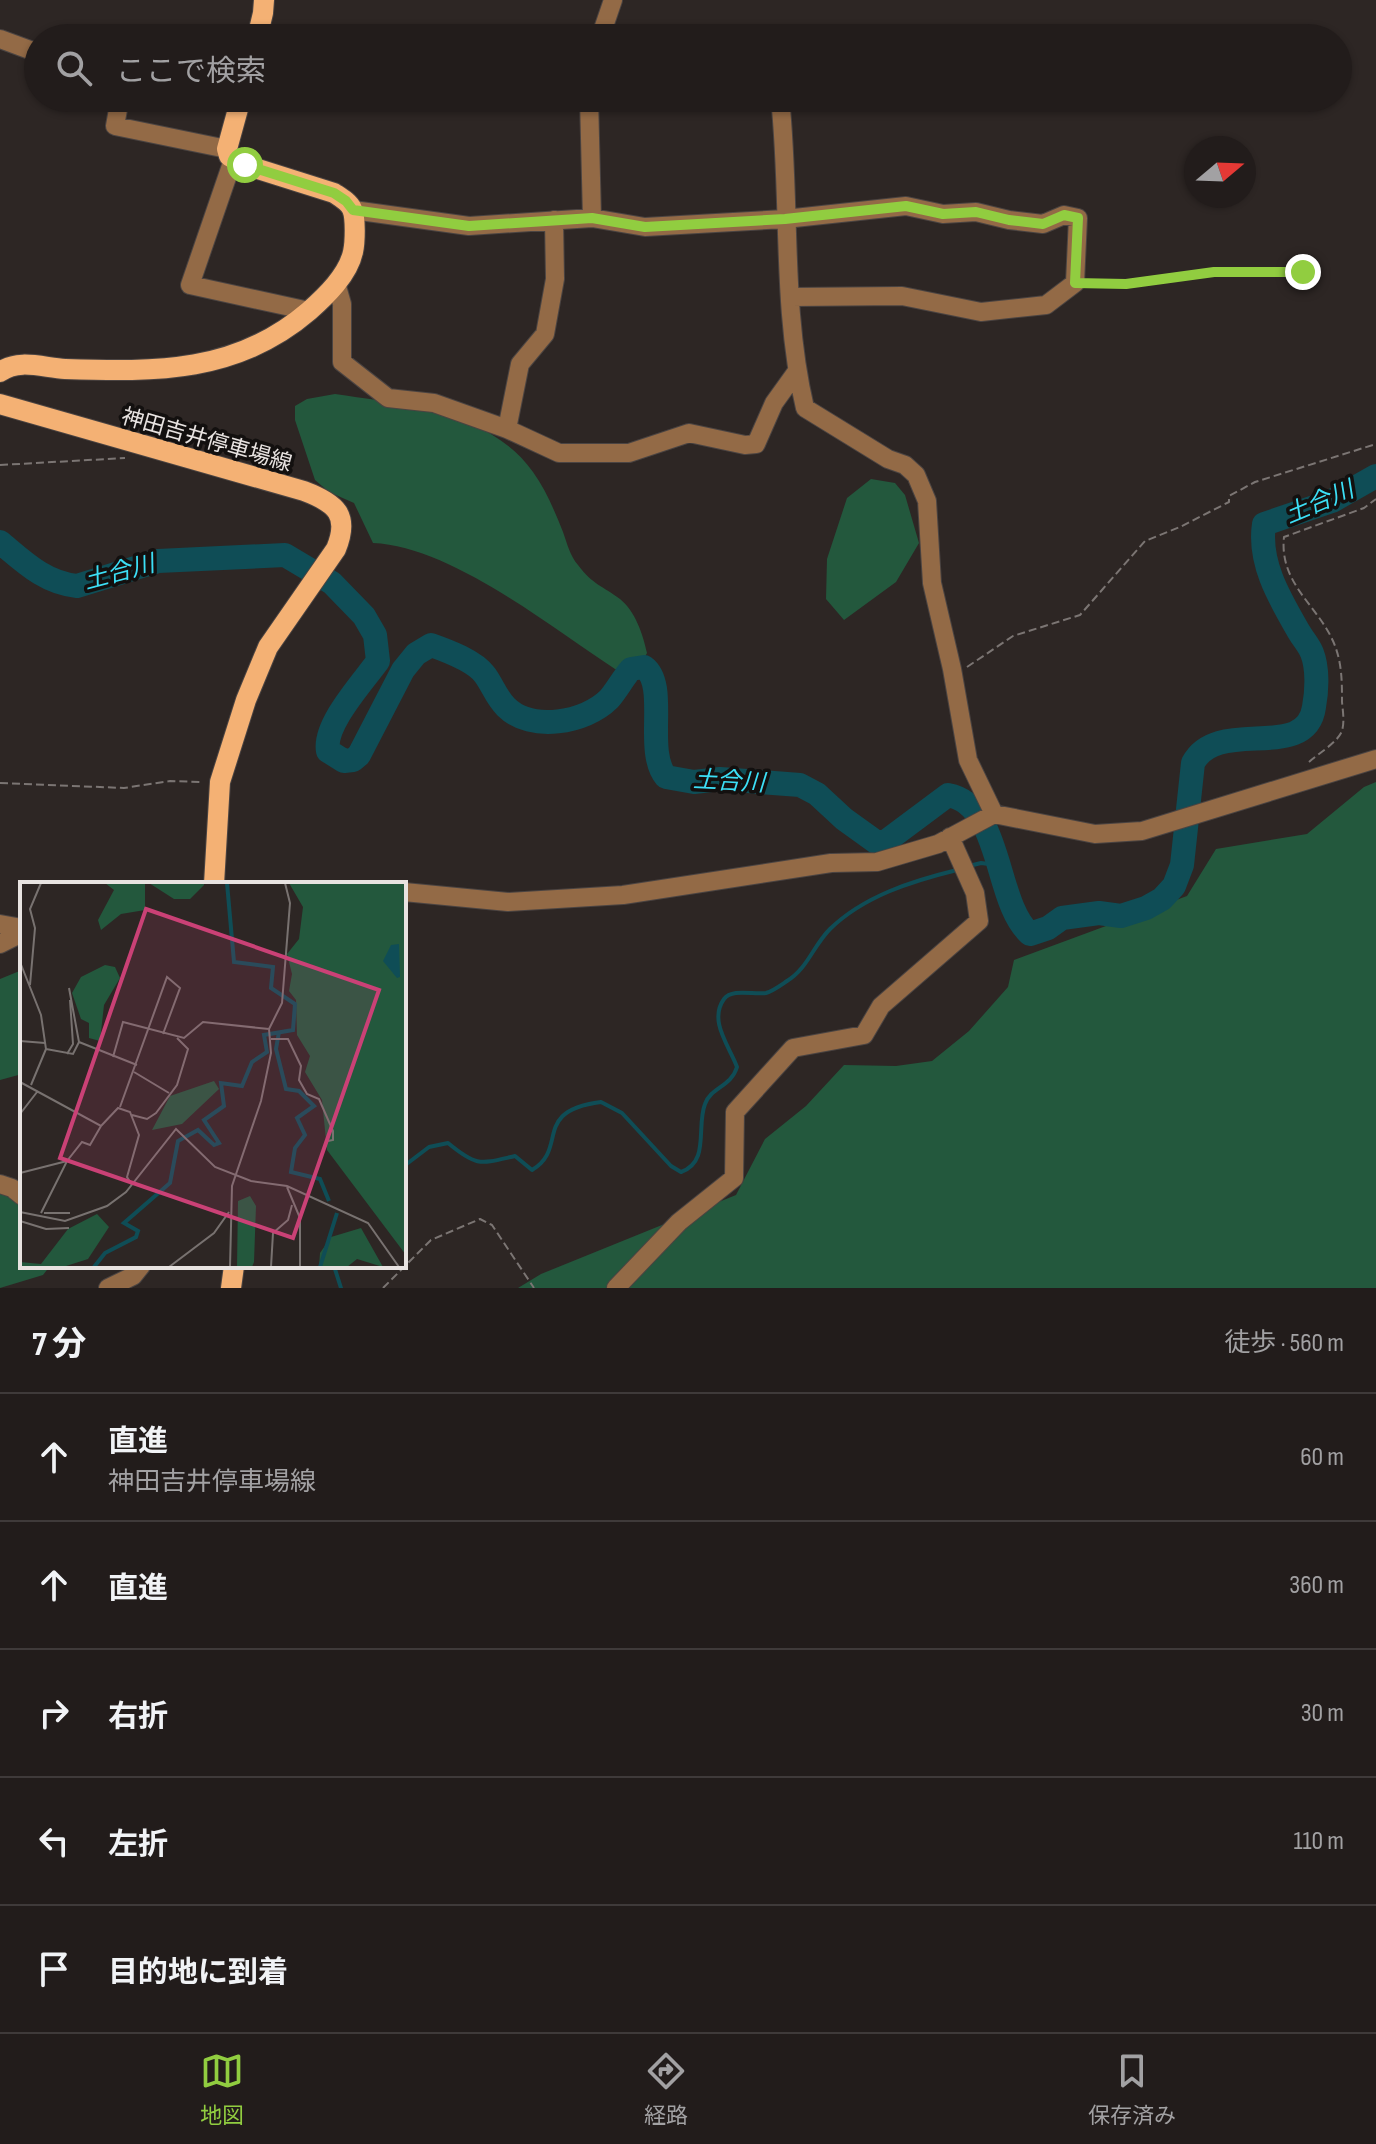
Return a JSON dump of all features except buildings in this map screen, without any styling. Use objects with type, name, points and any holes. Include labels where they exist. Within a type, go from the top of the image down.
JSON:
[{"type":"main road","points":[[260,24],[264,0]]},
{"type":"main road","points":[[0,372],[19,364],[66,369],[193,366],[250,351],[274,338],[309,311],[336,283],[353,252],[353,210],[334,193],[230,155],[238,112]]},
{"type":"main road","name":"神田吉井停車場線","points":[[0,404],[322,498],[337,509],[343,532],[320,573],[268,647],[246,700],[220,782],[214,882]]},
{"type":"main road","points":[[231,1288],[234,1268]]},
{"type":"street","points":[[605,24],[613,0]]},
{"type":"street","points":[[0,39],[24,48]]},
{"type":"street","points":[[118,112],[115,126],[230,155],[190,285],[309,311]]},
{"type":"street","points":[[589,112],[592,218]]},
{"type":"street","points":[[782,112],[791,297],[797,371],[805,408],[888,459],[905,465],[916,475],[927,501],[932,583],[952,669],[968,760],[994,814]]},
{"type":"street","points":[[353,210],[469,226],[592,218],[645,227],[785,219],[906,206],[943,214],[976,212],[1043,224],[1064,215],[1078,218],[1075,283],[1046,305],[981,312],[902,296],[791,297]]},
{"type":"street","points":[[507,429],[520,364],[545,334],[555,279],[554,220]]},
{"type":"street","points":[[336,283],[342,304],[342,362],[388,398],[434,403],[507,429],[559,453],[629,453],[689,433],[745,445],[756,444],[774,403],[797,371]]},
{"type":"street","points":[[406,892],[508,902],[623,895],[831,863],[877,862],[938,844],[994,814],[1095,834],[1142,831],[1376,759]]},
{"type":"street","points":[[616,1288],[679,1222],[734,1178],[735,1112],[793,1048],[864,1035],[881,1006],[979,921],[975,893],[950,837]]},
{"type":"street","points":[[0,924],[20,929]]},
{"type":"street","points":[[0,944],[20,931]]},
{"type":"street","points":[[0,1184],[20,1194]]},
{"type":"street","points":[[108,1288],[133,1276],[139,1268]]},
{"type":"path","points":[[1075,283],[1126,284],[1214,272],[1303,272]]},
{"type":"path","points":[[952,669],[970,666],[1013,636],[1080,615],[1145,541],[1229,502],[1229,496],[1255,482],[1376,444]]},
{"type":"path","points":[[0,465],[127,458]]},
{"type":"path","points":[[1292,784],[1302,767],[1340,737],[1343,728],[1342,676],[1332,639],[1301,596],[1288,570],[1283,551],[1284,537],[1364,508],[1376,499]]},
{"type":"path","points":[[0,783],[124,788],[170,781],[220,782]]},
{"type":"path","points":[[406,1265],[431,1240],[480,1219],[492,1225],[534,1288]]},
{"type":"path","points":[[383,1288],[403,1268]]},
{"type":"green space","points":[[335,394],[443,414],[493,435],[515,452],[542,486],[575,561],[593,581],[620,599],[634,616],[647,653],[637,671],[615,669],[531,611],[467,573],[403,548],[373,543],[354,503],[329,492],[315,480],[295,420],[295,406],[307,399]]},
{"type":"green space","points":[[871,479],[895,483],[905,495],[919,543],[896,582],[844,620],[826,599],[827,559],[847,498]]},
{"type":"green space","points":[[1376,782],[1376,1288],[518,1288],[541,1274],[736,1195],[765,1139],[806,1106],[844,1065],[896,1066],[932,1061],[969,1031],[1008,987],[1014,960],[1187,896],[1216,849],[1307,834],[1364,787]]},
{"type":"green space","points":[[20,971],[20,1075],[0,1080],[0,979]]},
{"type":"green space","points":[[20,1182],[20,1268],[48,1268],[43,1275],[0,1288],[0,1184]]},
{"type":"waterway","name":"土合川","points":[[0,542],[45,576],[77,586],[158,561],[285,555],[332,583],[364,616],[375,635],[378,661],[346,704],[332,729],[328,751],[344,761],[353,760],[359,755],[403,670],[416,654],[431,645],[475,665],[506,707],[517,715],[543,722],[572,719],[599,707],[609,699],[631,669],[644,667],[655,688],[657,751],[666,777],[694,782],[720,779],[800,785],[817,794],[876,842],[885,842],[948,795],[966,803],[979,816],[989,835],[1018,919],[1030,934],[1048,928],[1062,918],[1099,913],[1121,916],[1162,899],[1174,886],[1182,865],[1193,763],[1205,749],[1221,742],[1279,737],[1295,733],[1308,724],[1316,694],[1314,659],[1267,567],[1264,524],[1332,501],[1376,476]]},
{"type":"waterway","points":[[969,866],[981,863],[997,865]]},
{"type":"waterway","points":[[406,1164],[429,1147],[448,1143],[479,1162],[515,1156],[532,1170],[549,1151],[558,1122],[566,1113],[601,1102],[622,1113],[671,1166],[681,1172],[690,1167],[699,1152],[703,1113],[708,1098],[730,1079],[737,1067],[719,1025],[718,1016],[724,999],[732,994],[766,993],[794,976],[830,929],[858,907],[906,885],[957,870]]},
{"type":"waterway","points":[[335,1268],[341,1288]]},
{"type":"route","points":[[245,165],[334,193],[353,210],[469,226],[592,218],[645,227],[785,219],[906,206],[943,214],[976,212],[1043,224],[1064,215],[1078,218],[1075,283],[1126,284],[1214,272],[1303,272]]}]
